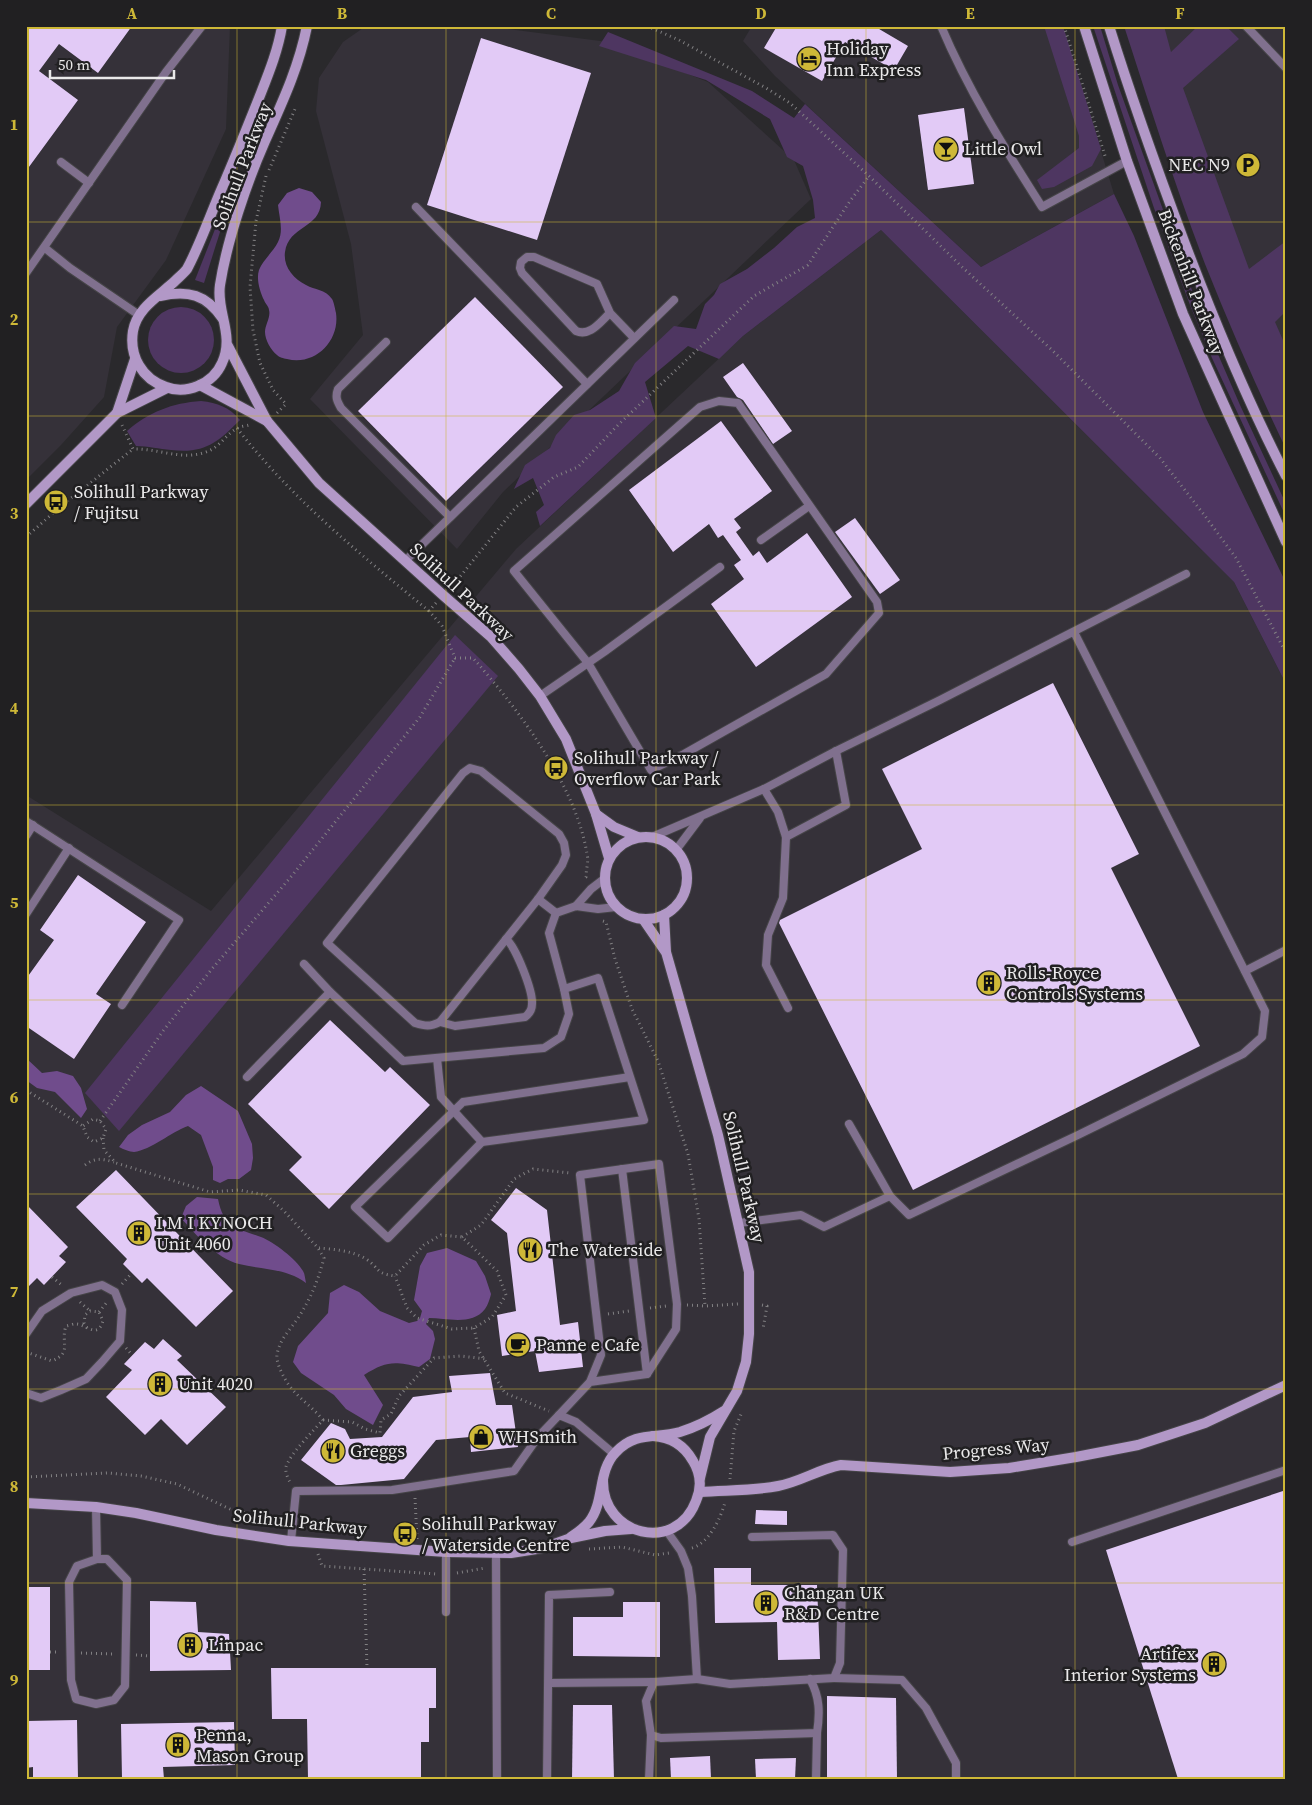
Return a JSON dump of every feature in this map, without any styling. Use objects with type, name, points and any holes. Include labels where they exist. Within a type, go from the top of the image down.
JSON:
[{"type":"street","name":"Solihull Parkway","points":[[139,315],[147,305],[186,271],[249,125],[270,71],[282,26]]},
{"type":"street","name":"Solihull Parkway","points":[[228,346],[220,287],[241,205],[265,142],[284,101],[301,53],[307,26]]},
{"type":"street","name":"Bickenhill Parkway","points":[[1084,26],[1127,161],[1183,314],[1286,542]]},
{"type":"street","name":"Bickenhill Parkway","points":[[1109,26],[1153,158],[1210,310],[1258,421],[1286,476]]},
{"type":"street","name":"Solihull Parkway","points":[[159,296],[176,293],[192,294],[203,299],[216,309],[223,320]]},
{"type":"street","points":[[139,315],[133,329],[132,344],[135,360],[143,372],[154,382],[167,388],[176,390],[188,389],[200,385],[212,377],[220,368],[228,346]]},
{"type":"street","points":[[228,346],[267,421]]},
{"type":"street","points":[[117,412],[135,360]]},
{"type":"street","points":[[200,385],[267,421]]},
{"type":"street","points":[[26,504],[117,412],[167,388]]},
{"type":"street","name":"Solihull Parkway","points":[[267,421],[319,483],[491,637],[519,669],[540,696],[566,740],[596,814],[609,858]]},
{"type":"street","points":[[596,814],[614,827],[638,837]]},
{"type":"street","points":[[638,837],[652,837],[664,841],[676,850],[684,860],[687,873],[686,887],[681,900],[672,910],[664,915],[643,919],[624,914],[616,907],[609,896],[604,879],[609,858],[625,842],[638,837]]},
{"type":"street","name":"Solihull Parkway","points":[[664,915],[666,952],[718,1135],[749,1272],[749,1334],[746,1362],[737,1391],[710,1437],[700,1478]]},
{"type":"street","name":"Solihull Parkway","points":[[643,919],[666,952]]},
{"type":"street","name":"Progress Way","points":[[700,1492],[781,1486],[825,1468],[841,1465],[950,1472],[1009,1468],[1076,1457],[1138,1445],[1205,1423],[1286,1385]]},
{"type":"street","points":[[571,1538],[589,1522],[598,1504],[607,1463],[623,1445],[637,1438],[678,1433],[703,1424],[725,1410]]},
{"type":"street","points":[[603,1480],[603,1489],[612,1514],[632,1529],[642,1533],[656,1533],[684,1520],[694,1508],[700,1492],[700,1478],[696,1464],[678,1443],[663,1436],[653,1436]]},
{"type":"street","name":"Solihull Parkway","points":[[26,1504],[96,1507],[136,1513],[216,1530],[290,1541],[446,1552],[511,1553],[543,1548],[571,1538]]},
{"type":"street","points":[[571,1538],[605,1531],[632,1529]]},
{"type":"lane","points":[[26,272],[45,248],[166,72],[202,26]]},
{"type":"lane","points":[[941,26],[973,92],[1042,207],[1127,161]]},
{"type":"lane","points":[[1246,26],[1286,68]]},
{"type":"lane","points":[[61,162],[89,184]]},
{"type":"lane","points":[[416,208],[587,384]]},
{"type":"lane","points":[[45,248],[70,268],[139,315]]},
{"type":"lane","points":[[610,313],[587,333],[581,334],[576,331],[522,273],[520,268],[521,262],[527,257],[534,257],[597,284],[610,313],[634,338]]},
{"type":"lane","points":[[405,561],[674,300]]},
{"type":"lane","points":[[386,342],[338,389],[336,401],[450,517]]},
{"type":"lane","points":[[719,401],[738,403],[809,506],[877,602],[879,613],[826,674],[684,754],[651,770],[588,663],[514,571],[700,407],[719,401]]},
{"type":"lane","points":[[761,540],[809,506]]},
{"type":"lane","points":[[540,696],[720,567]]},
{"type":"lane","points":[[652,837],[764,789],[1186,574]]},
{"type":"lane","points":[[849,1124],[890,1196],[909,1215],[1243,1054],[1262,1037],[1265,1011],[1074,632]]},
{"type":"lane","points":[[786,837],[846,805],[836,751]]},
{"type":"lane","points":[[470,768],[481,771],[559,834],[564,843],[566,854],[562,865],[538,899],[440,1022],[432,1026],[425,1026],[414,1022],[327,943],[463,773],[470,768]]},
{"type":"lane","points":[[764,789],[778,812],[786,837],[783,898],[768,935],[766,965],[788,1008]]},
{"type":"lane","points":[[676,850],[701,816]]},
{"type":"lane","points":[[26,836],[30,823],[179,920],[122,1005]]},
{"type":"lane","points":[[26,914],[69,848]]},
{"type":"lane","points":[[304,964],[330,992],[403,1061],[544,1048],[561,1037],[569,1014],[549,933],[556,914],[576,906],[591,889],[604,879]]},
{"type":"lane","points":[[538,899],[556,914]]},
{"type":"lane","points":[[576,906],[598,909],[616,907]]},
{"type":"lane","points":[[440,1022],[455,1026],[525,1017],[529,1014],[533,1002],[519,959],[510,942],[506,939]]},
{"type":"lane","points":[[1245,971],[1286,950]]},
{"type":"lane","points":[[564,989],[598,978],[644,1120],[482,1142],[388,1238],[355,1207],[463,1102],[630,1077]]},
{"type":"lane","points":[[247,1077],[330,992]]},
{"type":"lane","points":[[437,1058],[441,1097],[482,1142]]},
{"type":"lane","points":[[290,1541],[296,1491],[392,1490],[514,1471],[538,1436],[590,1382],[601,1355],[580,1175],[660,1164],[677,1304],[676,1328],[647,1374],[590,1382]]},
{"type":"lane","points":[[622,1169],[647,1374]]},
{"type":"lane","points":[[739,1223],[801,1216],[824,1226],[890,1196]]},
{"type":"lane","points":[[26,1334],[42,1311],[71,1293],[102,1285],[115,1292],[122,1310],[120,1341],[86,1379],[41,1398],[26,1393]]},
{"type":"lane","points":[[558,1416],[576,1422],[614,1454]]},
{"type":"lane","points":[[1072,1542],[1286,1470]]},
{"type":"lane","points":[[96,1507],[97,1559]]},
{"type":"lane","points":[[666,1530],[680,1551],[688,1568],[692,1596],[697,1679]]},
{"type":"lane","points":[[752,1537],[832,1535],[843,1550],[840,1663],[834,1678]]},
{"type":"lane","points":[[446,1552],[446,1612]]},
{"type":"lane","points":[[496,1553],[496,1779]]},
{"type":"lane","points":[[97,1559],[107,1559],[127,1580],[125,1686],[114,1700],[96,1704],[76,1699],[70,1680],[70,1652],[69,1582],[77,1566],[97,1559]]},
{"type":"lane","points":[[547,1779],[549,1595],[610,1592]]},
{"type":"lane","points":[[549,1683],[654,1682],[697,1679],[730,1684],[834,1678],[902,1680],[926,1708],[956,1763],[956,1779]]},
{"type":"lane","points":[[810,1679],[817,1691],[820,1712],[817,1734],[816,1779]]},
{"type":"lane","points":[[649,1779],[651,1735],[646,1701],[654,1682]]},
{"type":"lane","points":[[651,1735],[661,1738],[817,1734]]},
{"type":"path","points":[[647,26],[679,40],[790,103],[1054,351],[1160,458],[1236,558],[1286,653]]},
{"type":"path","points":[[1064,26],[1109,171]]},
{"type":"path","points":[[26,537],[60,507],[133,450],[142,449],[182,455],[203,453],[219,446],[237,428],[267,421],[286,404],[272,390],[260,363],[253,330],[250,288],[256,221],[266,176],[298,100]]},
{"type":"path","points":[[429,611],[444,596],[516,507],[554,477],[578,467],[618,425],[754,296],[808,265],[850,200],[869,176]]},
{"type":"path","points":[[117,412],[133,450]]},
{"type":"path","points":[[237,428],[252,448],[330,526],[429,611],[442,626],[455,658]]},
{"type":"path","points":[[455,658],[473,658],[492,679],[541,747],[578,820],[588,855],[586,876],[581,882]]},
{"type":"path","points":[[100,1121],[163,1031],[211,970],[290,878],[420,717],[455,658]]},
{"type":"path","points":[[601,920],[606,922],[615,959],[632,1009],[658,1061],[688,1154],[698,1219],[705,1306]]},
{"type":"path","points":[[26,1090],[83,1126],[86,1137],[94,1142],[103,1138]]},
{"type":"path","points":[[83,1126],[93,1119],[100,1121],[106,1129],[103,1138],[104,1150],[116,1162]]},
{"type":"path","points":[[85,1165],[98,1158],[210,1192],[239,1190],[266,1195],[284,1211],[318,1248],[324,1258],[318,1281],[298,1318],[283,1338],[277,1356],[284,1377],[299,1397],[323,1420],[352,1422],[365,1429],[380,1433],[381,1420],[392,1414],[399,1396],[434,1358],[461,1356],[486,1359]]},
{"type":"path","points":[[395,1276],[424,1245],[441,1235],[462,1237],[481,1226],[514,1179],[534,1169],[580,1175]]},
{"type":"path","points":[[395,1276],[407,1308],[417,1318],[452,1330],[474,1328],[492,1317],[506,1295],[497,1271],[462,1237]]},
{"type":"path","points":[[318,1248],[339,1250],[365,1258],[381,1274],[395,1276]]},
{"type":"path","points":[[26,1352],[52,1361],[60,1358],[66,1346],[63,1339],[66,1326],[74,1324],[94,1330],[101,1326],[103,1318],[99,1312],[90,1311],[85,1316],[84,1323],[88,1328]]},
{"type":"path","points":[[474,1328],[479,1351],[486,1359],[505,1393],[558,1416]]},
{"type":"path","points":[[296,1491],[288,1479],[286,1468],[299,1446],[323,1420]]},
{"type":"path","points":[[26,1477],[108,1473],[141,1476],[177,1484],[232,1510],[279,1521],[290,1541]]},
{"type":"path","points":[[414,1487],[418,1549]]},
{"type":"path","points":[[364,1569],[367,1668]]},
{"type":"path","points":[[50,1652],[150,1656]]},
{"type":"shaded area","points":[[26,26],[230,26],[226,129],[166,260],[117,327],[104,397],[61,445],[26,480]]},
{"type":"shaded area","points":[[366,26],[486,26],[608,42],[708,82],[794,160],[811,199],[503,492],[457,549],[310,399],[363,335],[351,244],[316,111],[319,78],[343,42]]},
{"type":"shaded area","points":[[752,26],[1063,26],[1114,194],[981,267],[775,76],[743,41]]},
{"type":"shaded area","points":[[1044,26],[1063,26],[1101,149],[1092,166],[1054,187],[1042,189],[1037,180],[1079,148],[1079,136]]},
{"type":"shaded area","points":[[1093,26],[1100,26],[1118,85],[1201,315],[1286,504],[1286,517],[1212,358],[1190,305],[1154,208]]},
{"type":"shaded area","points":[[1124,26],[1164,26],[1171,52],[1198,26],[1226,26],[1239,39],[1183,88],[1249,269],[1286,241],[1286,311],[1275,322],[1286,347],[1286,449],[1244,357],[1205,264],[1173,176]]},
{"type":"shaded area","points":[[1129,26],[1286,26],[1286,408]]},
{"type":"shaded area","points":[[608,32],[752,91],[794,118],[805,104],[981,267],[1114,194],[1134,236],[1203,412],[1286,583],[1286,684],[1234,582],[881,230],[743,336],[719,359],[688,346],[645,382],[656,418],[540,526],[536,512],[544,505],[533,478],[514,489],[525,465],[550,448],[556,435],[574,415],[590,410],[619,391],[635,363],[674,326],[696,329],[705,304],[714,295],[720,284],[747,269],[797,227],[815,218],[813,200],[803,166],[787,157],[770,119],[706,80],[599,46]]},
{"type":"shaded area","points":[[299,188],[312,192],[321,202],[316,217],[298,231],[288,243],[285,252],[287,267],[301,282],[309,287],[323,291],[332,299],[336,313],[336,323],[330,342],[324,349],[307,359],[297,360],[279,357],[267,341],[265,332],[269,313],[261,293],[258,277],[261,266],[280,238],[281,228],[278,205],[287,193]]},
{"type":"shaded area","points":[[221,214],[225,216],[204,283],[195,280]]},
{"type":"shaded area","points":[[881,230],[1234,582],[1286,684],[1286,1779],[26,1779],[26,795],[211,911],[516,549],[743,336]]},
{"type":"shaded area","points":[[187,307],[205,316],[212,327],[214,340],[212,353],[205,364],[194,371],[175,373],[157,364],[150,353],[148,334],[157,316],[168,309]]},
{"type":"shaded area","points":[[201,401],[223,406],[240,420],[225,435],[210,445],[183,451],[136,446],[127,431],[135,424],[161,410],[171,406]]},
{"type":"shaded area","points":[[455,635],[498,676],[119,1131],[85,1093]]},
{"type":"shaded area","points":[[26,1058],[42,1073],[57,1071],[73,1076],[81,1088],[87,1109],[81,1118],[55,1092],[37,1088],[26,1080]]},
{"type":"shaded area","points":[[201,1086],[238,1111],[252,1144],[253,1158],[251,1170],[239,1179],[228,1179],[220,1183],[213,1180],[213,1167],[201,1135],[188,1126],[141,1151],[132,1152],[119,1147],[128,1135],[142,1125],[170,1112],[186,1095]]},
{"type":"shaded area","points":[[197,1197],[218,1199],[224,1216],[233,1226],[266,1239],[284,1251],[303,1271],[306,1283],[282,1272],[239,1264],[222,1257],[214,1251],[181,1218],[186,1206]]},
{"type":"shaded area","points":[[447,1248],[476,1261],[485,1276],[491,1294],[488,1304],[480,1314],[473,1318],[451,1320],[429,1318],[426,1324],[433,1331],[435,1339],[430,1359],[419,1367],[396,1363],[378,1367],[364,1375],[383,1405],[373,1425],[346,1409],[334,1395],[301,1373],[293,1362],[298,1346],[328,1313],[330,1293],[344,1285],[359,1292],[380,1311],[409,1323],[417,1321],[422,1311],[414,1300],[420,1266],[427,1253]]},
{"type":"building","points":[[26,26],[132,26],[98,73],[59,44],[39,71],[78,100],[26,171]]},
{"type":"building","name":"Holiday Inn Express","points":[[777,26],[874,26],[908,46],[894,70],[845,42],[822,81],[764,48]]},
{"type":"building","points":[[481,38],[591,73],[537,240],[427,205]]},
{"type":"building","name":"Little Owl","points":[[964,108],[974,184],[928,190],[918,115]]},
{"type":"building","points":[[475,297],[563,387],[446,501],[358,411]]},
{"type":"building","points":[[743,363],[792,431],[773,444],[743,400],[737,397],[723,377]]},
{"type":"building","points":[[721,421],[772,491],[734,519],[741,528],[736,532],[753,556],[759,551],[767,563],[807,533],[852,597],[756,667],[711,604],[744,579],[734,565],[741,560],[723,535],[718,538],[709,524],[673,552],[629,490]]},
{"type":"building","points":[[855,518],[900,580],[880,594],[835,532]]},
{"type":"building","name":"Rolls-Royce Controls Systems","points":[[1053,683],[1139,854],[1111,868],[1200,1046],[913,1190],[779,923],[780,920],[922,849],[882,769]]},
{"type":"building","points":[[78,875],[146,922],[96,994],[111,1004],[74,1059],[26,1026],[26,979],[54,940],[40,930]]},
{"type":"building","points":[[330,1020],[385,1072],[390,1067],[430,1105],[329,1209],[289,1170],[302,1157],[248,1104]]},
{"type":"building","name":"I M I KYNOCH Unit 4060","points":[[116,1170],[233,1291],[196,1327],[147,1278],[142,1283],[123,1264],[127,1259],[76,1207]]},
{"type":"building","points":[[516,1188],[547,1210],[560,1325],[578,1322],[583,1367],[539,1372],[535,1351],[502,1356],[497,1315],[516,1311],[507,1233],[491,1220]]},
{"type":"building","points":[[26,1204],[68,1247],[59,1256],[66,1262],[44,1285],[37,1278],[26,1289]]},
{"type":"building","name":"Unit 4020","points":[[163,1339],[182,1356],[177,1360],[226,1407],[187,1445],[161,1419],[145,1435],[106,1397],[132,1370],[124,1364],[145,1342],[154,1349]]},
{"type":"building","points":[[490,1373],[496,1405],[512,1405],[518,1447],[471,1452],[470,1437],[436,1440],[404,1479],[341,1485],[336,1485],[301,1460],[331,1423],[345,1429],[350,1439],[382,1437],[413,1397],[452,1392],[449,1376]]},
{"type":"building","name":"Artifex Interior Systems","points":[[1286,1490],[1286,1779],[1178,1779],[1106,1550]]},
{"type":"building","points":[[756,1510],[787,1511],[787,1525],[755,1524]]},
{"type":"building","name":"Changan UK R&D Centre","points":[[714,1568],[751,1568],[751,1585],[817,1585],[820,1659],[778,1660],[777,1622],[715,1623]]},
{"type":"building","points":[[26,1587],[50,1587],[50,1670],[26,1670]]},
{"type":"building","name":"Linpac","points":[[150,1601],[196,1602],[198,1632],[229,1634],[231,1670],[150,1671]]},
{"type":"building","points":[[623,1602],[660,1602],[660,1657],[573,1656],[573,1617],[623,1617]]},
{"type":"building","points":[[271,1668],[436,1668],[436,1708],[429,1708],[429,1742],[421,1742],[421,1779],[308,1779],[307,1719],[272,1719]]},
{"type":"building","points":[[827,1696],[896,1698],[897,1779],[827,1779]]},
{"type":"building","points":[[573,1705],[612,1705],[614,1779],[572,1779]]},
{"type":"building","points":[[77,1720],[78,1779],[33,1779],[33,1767],[26,1768],[26,1721]]},
{"type":"building","name":"Penna, Mason Group","points":[[234,1722],[235,1765],[163,1767],[164,1779],[122,1779],[121,1724]]},
{"type":"building","points":[[710,1756],[711,1779],[671,1779],[670,1758]]},
{"type":"building","points":[[796,1758],[795,1779],[756,1779],[755,1759]]},
{"type":"place","name":"Holiday Inn Express","points":[[809,59]]},
{"type":"place","name":"Little Owl","points":[[946,149]]},
{"type":"place","name":"NEC N9","points":[[1248,165]]},
{"type":"place","name":"Solihull Parkway / Fujitsu","points":[[56,502]]},
{"type":"place","name":"Solihull Parkway / Overflow Car Park","points":[[556,768]]},
{"type":"place","name":"Rolls-Royce Controls Systems","points":[[989,983]]},
{"type":"place","name":"I M I KYNOCH Unit 4060","points":[[139,1233]]},
{"type":"place","name":"The Waterside","points":[[530,1250]]},
{"type":"place","name":"Panne e Cafe","points":[[518,1345]]},
{"type":"place","name":"Unit 4020","points":[[160,1384]]},
{"type":"place","name":"WHSmith","points":[[481,1437]]},
{"type":"place","name":"Greggs","points":[[333,1451]]},
{"type":"place","name":"Solihull Parkway / Waterside Centre","points":[[405,1534]]},
{"type":"place","name":"Changan UK R&D Centre","points":[[766,1603]]},
{"type":"place","name":"Linpac","points":[[190,1645]]},
{"type":"place","name":"Artifex Interior Systems","points":[[1214,1664]]},
{"type":"place","name":"Penna, Mason Group","points":[[178,1745]]}]
